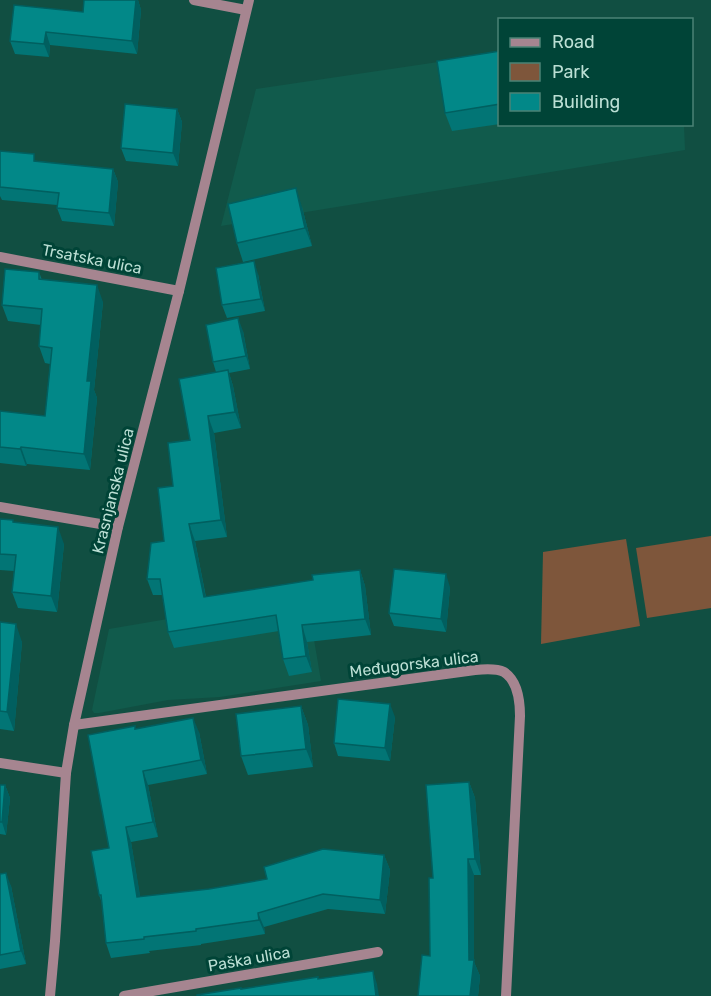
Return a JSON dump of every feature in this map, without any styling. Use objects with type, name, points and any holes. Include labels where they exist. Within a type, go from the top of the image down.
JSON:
[{"type":"street","points":[[194,0],[247,5]]},
{"type":"street","name":"Krasnjanska ulica","points":[[50,996],[66,773],[74,725],[118,527],[179,291],[247,5]]},
{"type":"street","name":"Trsatska ulica","points":[[0,257],[179,291]]},
{"type":"street","points":[[0,507],[118,527]]},
{"type":"street","name":"Međugorska ulica","points":[[74,725],[475,670],[503,671],[516,688],[520,701],[506,996]]},
{"type":"street","points":[[0,762],[66,773]]},
{"type":"street","name":"Paška ulica","points":[[124,996],[378,952]]},
{"type":"shaded area","points":[[498,53],[498,126],[684,126],[685,150],[221,226],[256,89]]},
{"type":"shaded area","points":[[307,598],[321,681],[220,697],[168,700],[99,713],[94,713],[92,710],[109,629]]},
{"type":"green space","points":[[711,536],[711,608],[647,618],[636,548]]},
{"type":"green space","points":[[626,539],[640,626],[541,644],[543,552]]},
{"type":"building","points":[[84,0],[136,0],[132,41],[46,32],[44,44],[10,41],[14,5],[83,12]]},
{"type":"building","points":[[498,51],[498,104],[445,113],[437,61]]},
{"type":"building","points":[[125,104],[177,109],[173,153],[121,148]]},
{"type":"building","points":[[0,151],[34,154],[34,161],[113,169],[109,213],[57,208],[59,193],[0,187]]},
{"type":"building","points":[[296,188],[305,228],[237,243],[228,204]]},
{"type":"building","points":[[254,261],[261,299],[222,305],[216,268]]},
{"type":"building","points":[[5,269],[39,272],[39,279],[97,285],[87,381],[91,381],[84,454],[0,447],[0,411],[45,416],[52,348],[39,346],[42,309],[2,305]]},
{"type":"building","points":[[238,318],[246,356],[213,362],[206,325]]},
{"type":"building","points":[[228,370],[235,412],[208,416],[221,520],[189,524],[204,597],[313,580],[312,575],[360,570],[365,619],[302,625],[306,656],[283,659],[276,615],[168,632],[160,579],[147,579],[151,543],[164,541],[158,488],[173,486],[168,443],[190,440],[179,379]]},
{"type":"building","points":[[0,519],[58,527],[51,596],[12,592],[16,555],[0,554]]},
{"type":"building","points":[[394,569],[446,574],[441,619],[389,613]]},
{"type":"building","points":[[0,622],[16,624],[7,712],[0,711]]},
{"type":"building","points":[[338,699],[390,704],[385,748],[334,743]]},
{"type":"building","points":[[301,706],[306,749],[241,756],[236,714]]},
{"type":"building","points":[[193,718],[201,760],[143,771],[153,822],[126,827],[137,897],[209,889],[267,879],[264,867],[323,849],[384,855],[380,900],[323,894],[258,913],[259,920],[106,943],[101,895],[99,895],[91,851],[109,848],[88,735]]},
{"type":"building","points":[[469,782],[475,859],[468,859],[469,960],[474,960],[470,996],[418,996],[422,955],[430,956],[429,878],[433,878],[426,785]]},
{"type":"building","points":[[0,785],[5,785],[2,822],[0,822]]},
{"type":"building","points":[[6,873],[21,951],[0,955],[0,874]]},
{"type":"building","points":[[373,971],[376,996],[197,996],[318,977],[318,979]]}]
